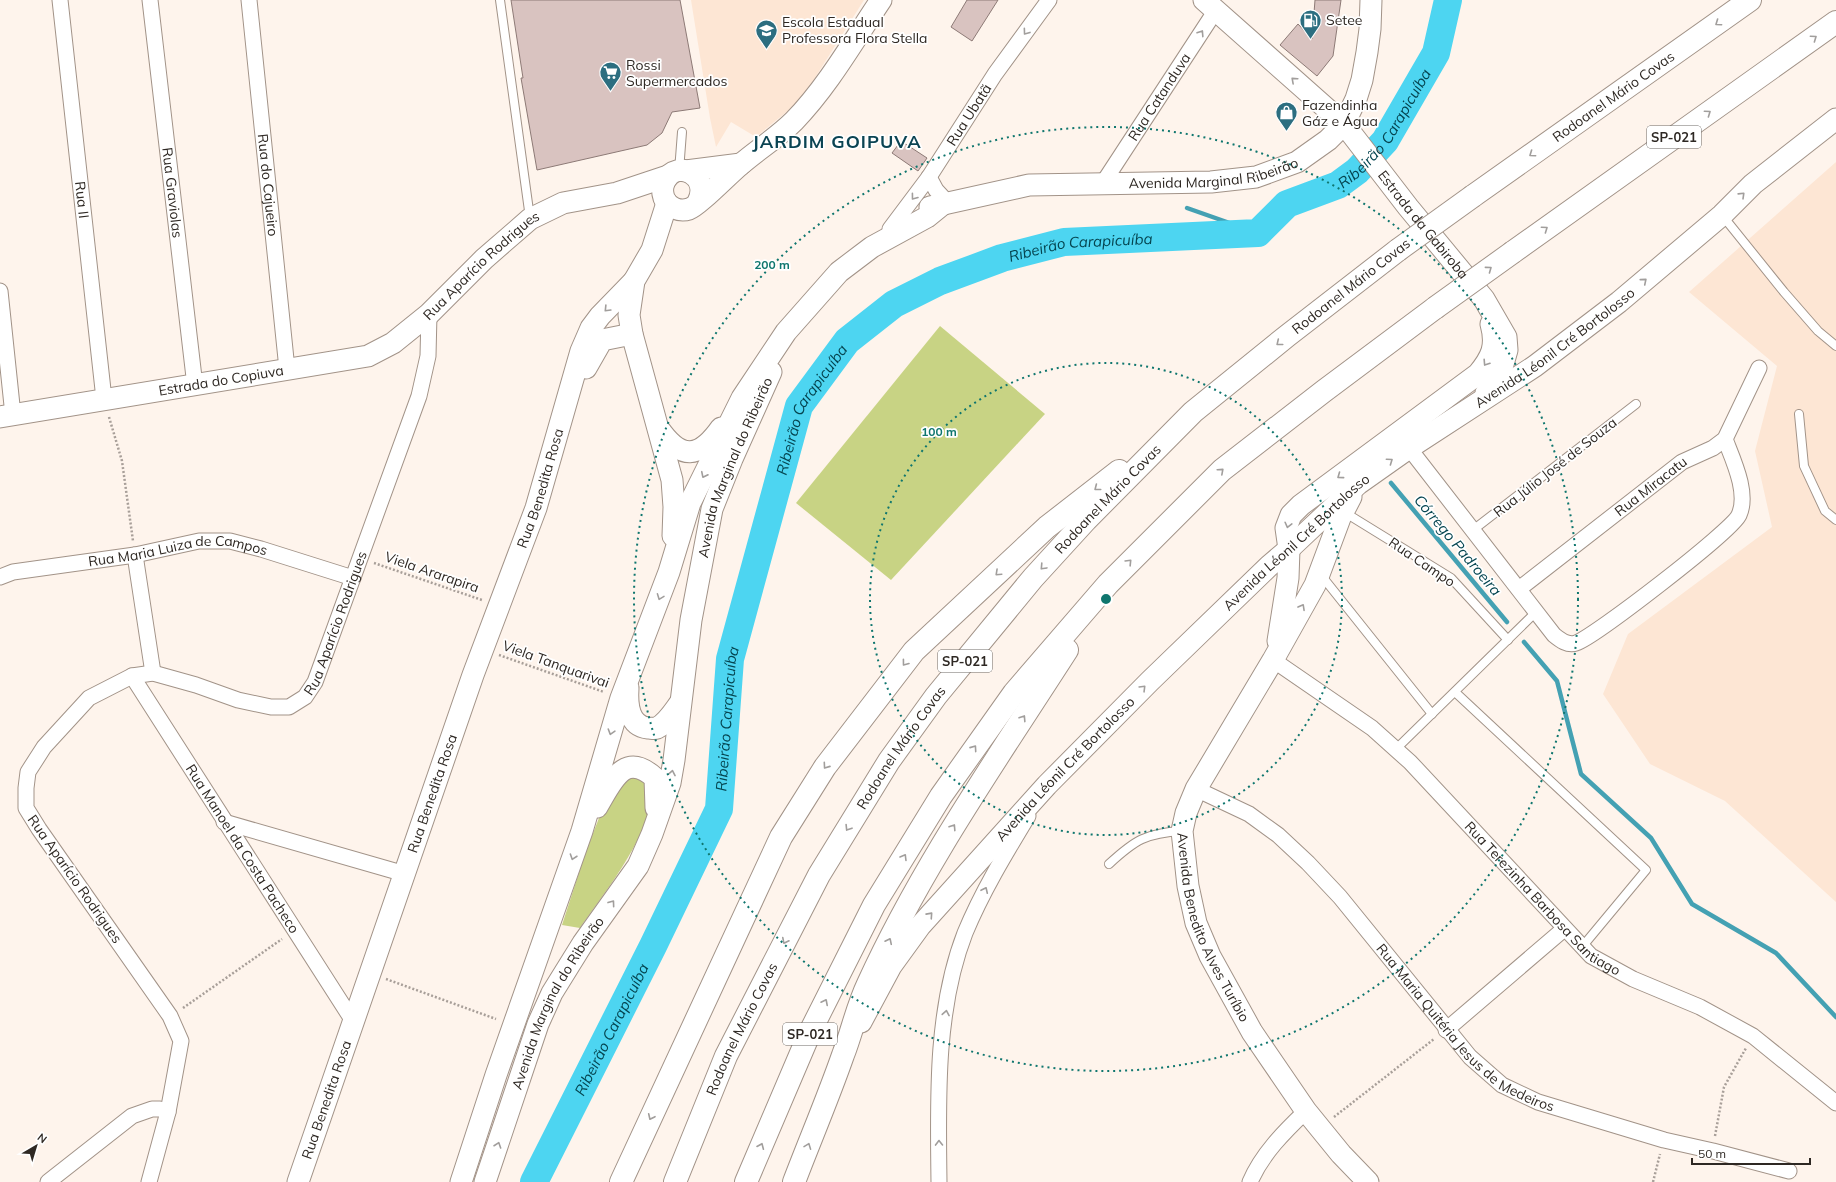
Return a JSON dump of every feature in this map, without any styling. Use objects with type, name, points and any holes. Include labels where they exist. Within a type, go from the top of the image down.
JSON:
[{"type":"highway","name":"Rodoanel Mário Covas","points":[[675,1182],[726,1056],[819,875],[889,761],[936,696],[1033,578],[1086,520],[1193,412],[1287,336],[1398,250],[1750,0]]},
{"type":"highway","name":"SP-021","points":[[746,1182],[810,1032],[874,905],[941,796],[978,742],[1014,693],[1108,584],[1222,470],[1324,391],[1435,308],[1836,22]]},
{"type":"highway","points":[[621,1182],[781,837],[825,767],[914,651],[1047,527],[1193,412]]},
{"type":"highway","points":[[794,1182],[843,1055],[855,1015],[896,926],[940,848],[1108,584]]},
{"type":"main road","name":"Rua Benedita Rosa","points":[[298,1182],[498,606],[536,508],[574,371],[591,328],[600,316],[634,281],[652,250],[694,205],[794,121],[816,96],[881,0]]},
{"type":"main road","name":"Avenida Marginal Ribeirão","points":[[872,247],[890,229],[925,209],[1029,185],[1211,182],[1256,177],[1297,162],[1328,140],[1344,124],[1356,99],[1362,80],[1370,29],[1371,0]]},
{"type":"main road","name":"Estrada da Gabiroba","points":[[1210,5],[1344,124],[1388,181],[1484,299],[1506,337],[1508,350],[1498,376],[1476,405]]},
{"type":"main road","name":"Avenida Léonil Cré Bortolosso","points":[[843,1055],[891,966],[920,926],[1047,785],[1150,681],[1269,566],[1358,484],[1409,448],[1535,366],[1619,302],[1722,215],[1753,184],[1836,119]]},
{"type":"main road","name":"Rua Aparício Rodrigues","points":[[429,314],[484,259],[530,219],[563,203],[617,193],[678,173],[741,164]]},
{"type":"main road","points":[[678,173],[692,173],[700,183],[701,196],[694,205],[681,210],[673,208],[666,202],[662,188],[678,173]]},
{"type":"main road","name":"Rua Aparício Rodrigues","points":[[617,193],[666,202]]},
{"type":"main road","name":"Rua Benedita Rosa","points":[[652,250],[666,202]]},
{"type":"main road","points":[[824,291],[839,272],[872,247],[927,217],[945,204]]},
{"type":"main road","name":"Rua Benedita Rosa","points":[[565,405],[602,340],[632,334],[629,315],[634,281]]},
{"type":"main road","name":"Avenida Marginal do Ribeirão","points":[[659,431],[675,448],[683,451],[693,452],[713,439],[786,332],[824,291]]},
{"type":"main road","name":"Avenida Marginal do Ribeirão","points":[[485,1182],[538,1024],[552,993],[582,943],[638,866],[652,834],[670,783],[692,620],[712,509],[772,370],[824,291]]},
{"type":"main road","name":"Avenida Benedito Alves Turíbio","points":[[1275,657],[1288,578],[1289,549],[1286,528],[1291,515],[1301,505],[1478,374],[1488,361],[1494,348],[1495,336],[1484,299]]},
{"type":"main road","name":"Estrada do Copiuva","points":[[6,416],[104,399],[195,386],[368,356],[393,343],[429,314]]},
{"type":"main road","points":[[632,334],[672,480],[674,507],[669,572]]},
{"type":"main road","name":"Avenida Marginal do Ribeirão","points":[[461,1182],[582,831],[625,689],[669,572],[690,503],[742,398]]},
{"type":"main road","name":"Avenida Marginal do Ribeirão","points":[[625,689],[629,712],[640,726],[656,728],[668,720],[681,700],[675,669],[680,603],[694,546],[695,525],[690,503],[659,431]]},
{"type":"main road","name":"Avenida Benedito Alves Turíbio","points":[[1358,484],[1344,512],[1314,585],[1275,657],[1196,789],[1186,813],[1182,831],[1188,886],[1196,922],[1210,956],[1252,1032],[1306,1111],[1341,1154],[1368,1182]]},
{"type":"main road","points":[[1289,549],[1300,560],[1308,562],[1314,561],[1328,550]]},
{"type":"main road","name":"Avenida Marginal do Ribeirão","points":[[582,831],[615,776],[623,769],[635,766],[646,770],[655,778],[657,783],[652,834]]},
{"type":"street","name":"Rua II","points":[[60,0],[104,399]]},
{"type":"street","name":"Rua Graviolas","points":[[150,0],[195,386]]},
{"type":"street","name":"Rua do Cajueiro","points":[[249,0],[287,369]]},
{"type":"street","name":"Rua Ubatã","points":[[890,229],[929,177],[995,74],[1049,0]]},
{"type":"street","name":"Rua Catanduva","points":[[1103,183],[1210,5]]},
{"type":"street","points":[[929,177],[945,204]]},
{"type":"street","points":[[0,291],[6,416]]},
{"type":"street","name":"Rua Aparício Rodrigues","points":[[149,1182],[168,1112],[181,1041],[170,1016],[43,835],[26,808],[28,772],[44,747],[89,698],[132,676],[154,673],[196,685],[238,700],[271,707],[289,707],[304,697],[315,682],[418,396],[428,356],[429,314]]},
{"type":"street","points":[[1409,448],[1554,635],[1561,640],[1574,644],[1584,640],[1680,568],[1727,530],[1739,516],[1742,504],[1739,476],[1725,439],[1759,368]]},
{"type":"street","name":"Rua Miracatu","points":[[1518,589],[1682,462],[1713,448],[1725,439]]},
{"type":"street","name":"Rua Maria Luiza de Campos","points":[[0,577],[13,572],[135,556],[199,541],[230,541],[261,549],[353,578]]},
{"type":"street","points":[[135,556],[154,673]]},
{"type":"street","name":"Rua Terezinha Barbosa Santiago","points":[[1275,657],[1372,728],[1396,750],[1443,796],[1564,929],[1591,956],[1614,970],[1700,1007],[1753,1036],[1836,1103]]},
{"type":"street","name":"Rua Manoel da Costa Pacheco","points":[[132,676],[224,822],[353,1021]]},
{"type":"street","points":[[939,1182],[940,1060],[951,980],[965,934],[994,873],[1047,785]]},
{"type":"street","name":"Rua Maria Quitéria Jesus de Medeiros","points":[[1196,789],[1249,814],[1278,835],[1308,863],[1340,897],[1446,1030],[1470,1057],[1502,1085],[1538,1102],[1664,1140],[1789,1171]]},
{"type":"street","points":[[224,822],[404,874]]},
{"type":"street","points":[[1446,1030],[1564,929]]},
{"type":"street","points":[[48,1182],[132,1116],[160,1109],[168,1112]]},
{"type":"street","points":[[1250,1182],[1257,1168],[1272,1146],[1306,1111]]},
{"type":"lane","points":[[500,0],[530,219]]},
{"type":"lane","points":[[678,173],[682,132]]},
{"type":"lane","points":[[1722,215],[1784,292],[1818,331],[1836,346]]},
{"type":"lane","name":"Rua Júlio José de Souza","points":[[1474,530],[1636,404]]},
{"type":"lane","points":[[1799,414],[1804,466],[1825,511],[1836,520]]},
{"type":"lane","name":"Rua Campo","points":[[1344,512],[1451,578],[1508,640]]},
{"type":"lane","points":[[1320,573],[1432,714]]},
{"type":"lane","points":[[1396,750],[1536,612]]},
{"type":"lane","points":[[1455,692],[1646,870],[1582,947]]},
{"type":"lane","points":[[1109,864],[1126,848],[1141,839],[1159,832],[1182,831]]},
{"type":"path","points":[[104,399],[122,462],[135,556]]},
{"type":"path","name":"Viela Ararapira","points":[[359,558],[498,606]]},
{"type":"path","name":"Viela Tanquarivai","points":[[484,649],[625,689]]},
{"type":"path","points":[[170,1016],[294,931]]},
{"type":"path","points":[[371,973],[514,1025]]},
{"type":"path","points":[[1320,1128],[1446,1030]]},
{"type":"path","points":[[1713,1151],[1724,1087],[1753,1036]]},
{"type":"path","points":[[1653,1182],[1664,1140]]},
{"type":"shaded area","name":"Escola Estadual Professora Flora Stella","points":[[691,0],[864,0],[801,100],[756,137],[731,122],[716,147]]},
{"type":"shaded area","points":[[1836,162],[1836,902],[1725,801],[1650,764],[1603,694],[1628,634],[1772,527],[1755,451],[1777,366],[1689,292]]},
{"type":"green space","points":[[940,326],[1045,414],[891,580],[796,503]]},
{"type":"green space","points":[[628,777],[641,777],[650,793],[649,809],[644,826],[624,864],[580,928],[562,925],[586,851],[599,818]]},
{"type":"building","name":"Rossi Supermercados","points":[[511,0],[680,0],[700,108],[672,112],[662,133],[647,145],[537,170],[521,78],[523,78]]},
{"type":"building","points":[[967,0],[998,0],[972,41],[951,27]]},
{"type":"building","name":"Setee","points":[[1315,0],[1341,0],[1333,56],[1317,76],[1280,45],[1298,24],[1312,39]]},
{"type":"building","points":[[901,141],[927,158],[918,171],[892,153]]},
{"type":"waterway","name":"Ribeirão Carapicuíba","points":[[534,1182],[653,946],[719,809],[730,659],[799,406],[847,341],[894,304],[940,281],[1002,258],[1064,242],[1258,233],[1287,204],[1338,185],[1357,171],[1385,141],[1436,53],[1448,0]]},
{"type":"waterway","points":[[1187,208],[1258,233]]},
{"type":"waterway","name":"Córrego Padroeira","points":[[1391,483],[1507,622]]},
{"type":"waterway","name":"Córrego Padroeira","points":[[1524,642],[1557,681],[1581,774],[1651,838],[1692,904],[1776,953],[1836,1017]]},
{"type":"place","name":"Setee","points":[[1310,40]]},
{"type":"place","name":"Escola Estadual Professora Flora Stella","points":[[766,50]]},
{"type":"place","name":"Rossi Supermercados","points":[[610,92]]},
{"type":"place","name":"Fazendinha Gáz e Água","points":[[1286,132]]},
{"type":"district","name":"JARDIM GOIPUVA","points":[[837,141]]}]
